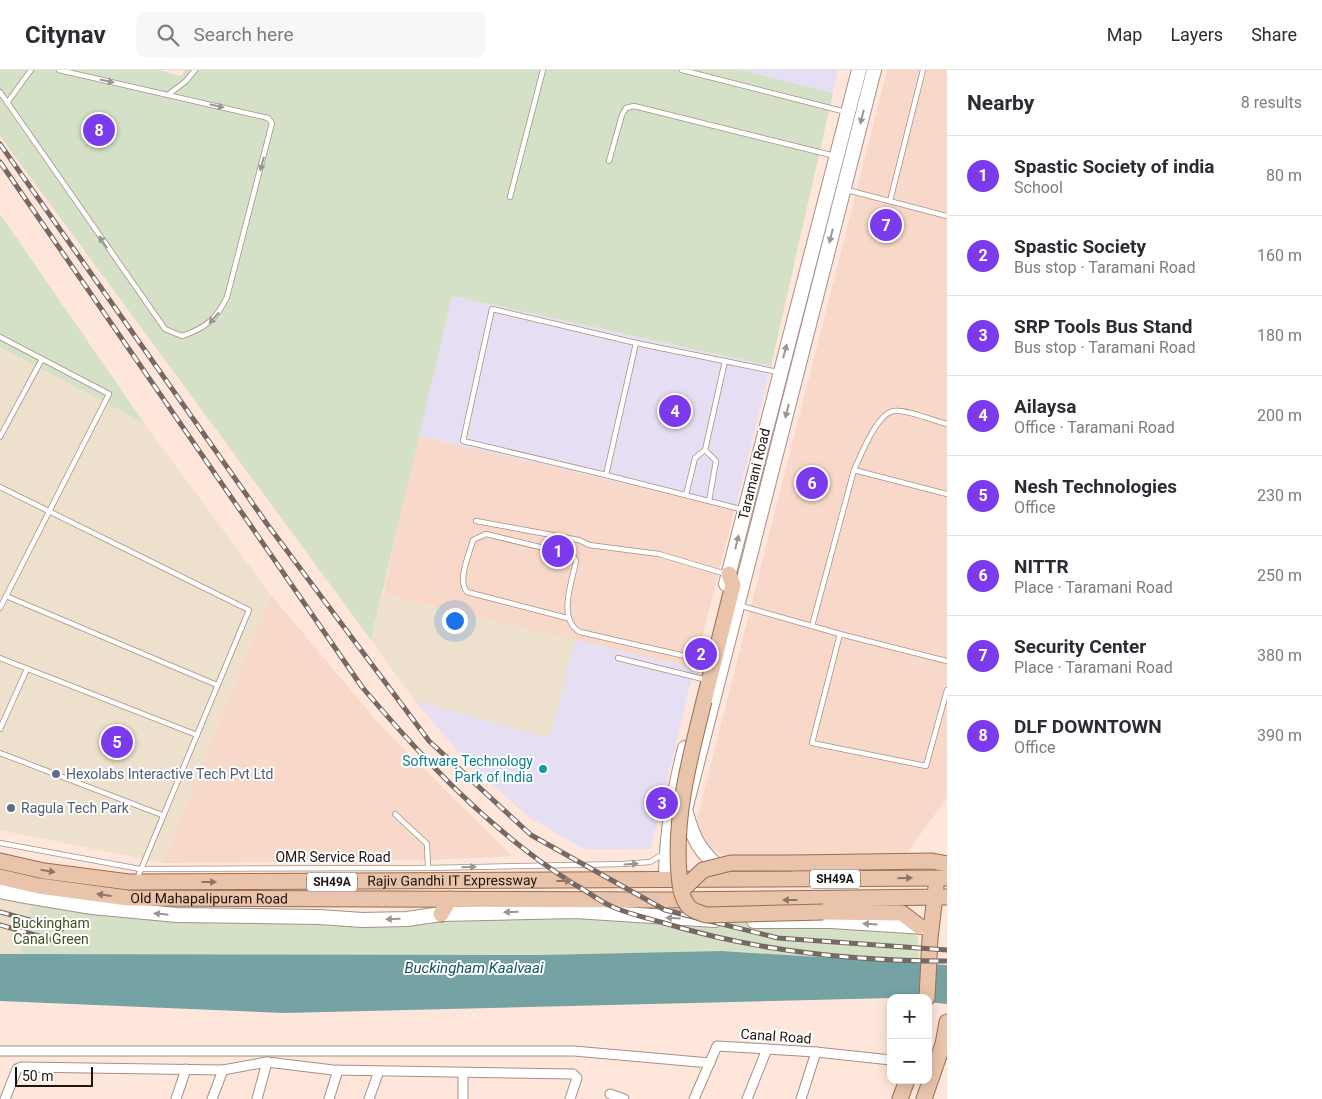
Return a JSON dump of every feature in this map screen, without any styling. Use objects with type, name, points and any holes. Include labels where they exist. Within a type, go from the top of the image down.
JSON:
[{"type":"main road","points":[[729,574],[733,586],[704,701],[680,808],[677,850],[681,891],[688,906],[698,913],[706,915],[823,912],[902,913],[926,927]]},
{"type":"main road","name":"Rajiv Gandhi IT Expressway","points":[[0,861],[44,871],[385,882],[424,875],[734,880]]},
{"type":"main road","points":[[681,891],[703,870],[731,863],[932,861],[947,864]]},
{"type":"main road","points":[[420,899],[424,875]]},
{"type":"main road","name":"Old Mahapalipuram Road","points":[[0,877],[39,886],[128,898],[839,900],[919,897]]},
{"type":"main road","points":[[927,994],[926,927],[941,897],[942,878]]},
{"type":"main road","name":"SH49A","points":[[734,880],[942,878]]},
{"type":"main road","points":[[385,882],[386,899]]},
{"type":"main road","points":[[902,913],[911,908],[919,897]]},
{"type":"main road","name":"SH49A","points":[[919,897],[941,897]]},
{"type":"main road","points":[[441,914],[450,899]]},
{"type":"main road","points":[[924,1099],[945,1044],[947,1022]]},
{"type":"main road","points":[[900,1099],[905,1084]]},
{"type":"street","name":"Taramani Road","points":[[666,880],[666,852],[671,806],[780,372],[859,70]]},
{"type":"street","name":"Taramani Road","points":[[703,854],[693,838],[685,810],[874,70]]},
{"type":"street","points":[[666,852],[703,854],[734,880]]},
{"type":"street","points":[[20,895],[39,886]]},
{"type":"street","points":[[0,891],[92,907],[177,915],[363,920],[407,919],[441,914],[575,911],[704,920],[831,921],[926,927]]},
{"type":"street","name":"Canal Road","points":[[694,1099],[718,1046],[816,1052],[887,1060]]},
{"type":"street","points":[[746,1099],[767,1049]]},
{"type":"street","points":[[0,1051],[574,1051],[710,1063]]},
{"type":"street","points":[[801,1099],[816,1052]]},
{"type":"street","points":[[257,1099],[267,1062]]},
{"type":"street","points":[[5,1099],[16,1069],[21,1067],[223,1070],[267,1062],[338,1070],[573,1074],[577,1078],[570,1099]]},
{"type":"street","points":[[176,1099],[186,1069]]},
{"type":"street","points":[[212,1099],[223,1070]]},
{"type":"street","points":[[329,1099],[338,1070]]},
{"type":"street","points":[[369,1099],[379,1071]]},
{"type":"street","points":[[463,1073],[463,1099]]},
{"type":"street","points":[[610,1094],[624,1099]]},
{"type":"lane","points":[[8,103],[31,70]]},
{"type":"lane","points":[[0,92],[151,312],[165,329],[182,336],[202,329],[214,320],[227,297],[272,123],[268,118],[60,70]]},
{"type":"lane","points":[[169,94],[186,81],[194,70]]},
{"type":"lane","points":[[510,197],[543,70]]},
{"type":"lane","points":[[682,70],[848,112]]},
{"type":"lane","points":[[890,201],[923,70]]},
{"type":"lane","points":[[609,161],[622,115],[626,108],[634,106],[837,156]]},
{"type":"lane","points":[[829,185],[947,216]]},
{"type":"lane","points":[[745,510],[464,441],[492,309],[636,343],[780,372]]},
{"type":"lane","points":[[0,337],[109,394],[0,608]]},
{"type":"lane","points":[[606,475],[636,343]]},
{"type":"lane","points":[[0,437],[42,359]]},
{"type":"lane","points":[[686,495],[695,458],[705,450],[725,361]]},
{"type":"lane","points":[[812,626],[854,470],[878,422],[887,413],[896,410],[947,424]]},
{"type":"lane","points":[[705,450],[716,461],[709,501]]},
{"type":"lane","points":[[854,470],[947,494]]},
{"type":"lane","points":[[0,487],[248,610],[138,875]]},
{"type":"lane","points":[[476,522],[579,540],[589,545],[659,554],[729,574]]},
{"type":"lane","points":[[567,618],[467,592],[463,587],[463,579],[473,540],[486,534],[573,555],[576,561],[567,618],[574,629],[580,632],[707,661]]},
{"type":"lane","points":[[6,596],[217,685]]},
{"type":"lane","points":[[738,604],[840,634],[947,661]]},
{"type":"lane","points":[[840,634],[812,742],[926,766],[947,690]]},
{"type":"lane","points":[[0,658],[197,735]]},
{"type":"lane","points":[[618,658],[703,679]]},
{"type":"lane","points":[[0,729],[27,669]]},
{"type":"lane","points":[[0,753],[162,815]]},
{"type":"lane","points":[[395,814],[427,844],[424,875]]},
{"type":"lane","name":"OMR Service Road","points":[[0,843],[138,875],[424,875],[650,862],[666,852]]},
{"type":"shaded area","points":[[741,70],[838,70],[833,93]]},
{"type":"shaded area","points":[[887,70],[947,70],[947,798],[906,854],[725,856],[705,845],[697,819]]},
{"type":"shaded area","points":[[452,296],[771,366],[735,509],[418,436]]},
{"type":"shaded area","points":[[0,347],[144,423],[271,595],[163,863],[0,830]]},
{"type":"shaded area","points":[[418,436],[735,509],[694,668],[383,594]]},
{"type":"shaded area","points":[[383,594],[575,639],[550,738],[415,701],[371,640]]},
{"type":"shaded area","points":[[271,595],[381,726],[512,856],[428,860],[163,863]]},
{"type":"shaded area","points":[[575,639],[694,668],[651,849],[584,849],[530,818],[466,761],[415,701],[550,738]]},
{"type":"shaded area","points":[[0,897],[32,903],[21,955],[0,954]]},
{"type":"green space","points":[[0,70],[159,70],[181,76],[185,70],[741,70],[833,93],[771,366],[452,296],[371,640],[0,136]]},
{"type":"green space","points":[[0,214],[144,423],[0,347]]},
{"type":"green space","name":"Buckingham Canal Green","points":[[32,903],[336,926],[388,925],[465,918],[605,916],[787,920],[913,930],[918,938],[919,964],[721,951],[538,955],[21,955]]},
{"type":"water","name":"Buckingham Kaalvaai","points":[[721,951],[947,965],[947,1004],[932,1002],[932,994],[887,994],[887,998],[284,1013],[0,1001],[0,954],[538,955]]},
{"type":"railway","points":[[0,144],[267,524],[429,741],[531,835],[665,910],[778,938],[947,950]]},
{"type":"railway","points":[[0,162],[362,687],[410,742],[460,794],[515,842],[544,864],[608,905],[632,914],[699,933],[734,941],[804,952],[875,959],[947,961]]},
{"type":"railway","points":[[0,912],[62,929]]},
{"type":"railway","points":[[0,925],[56,941]]},
{"type":"place","name":"DLF DOWNTOWN","points":[[99,130]]},
{"type":"place","name":"Security Center","points":[[886,225]]},
{"type":"place","name":"Ailaysa","points":[[675,411]]},
{"type":"place","name":"NITTR","points":[[812,483]]},
{"type":"place","name":"Spastic Society of india","points":[[558,551]]},
{"type":"place","name":"Spastic Society","points":[[701,654]]},
{"type":"place","name":"Nesh Technologies","points":[[117,742]]},
{"type":"place","name":"Software Technology Park of India","points":[[543,769]]},
{"type":"place","name":"Hexolabs Interactive Tech Pvt Ltd","points":[[56,774]]},
{"type":"place","name":"SRP Tools Bus Stand","points":[[662,803]]},
{"type":"place","name":"Ragula Tech Park","points":[[11,808]]}]
